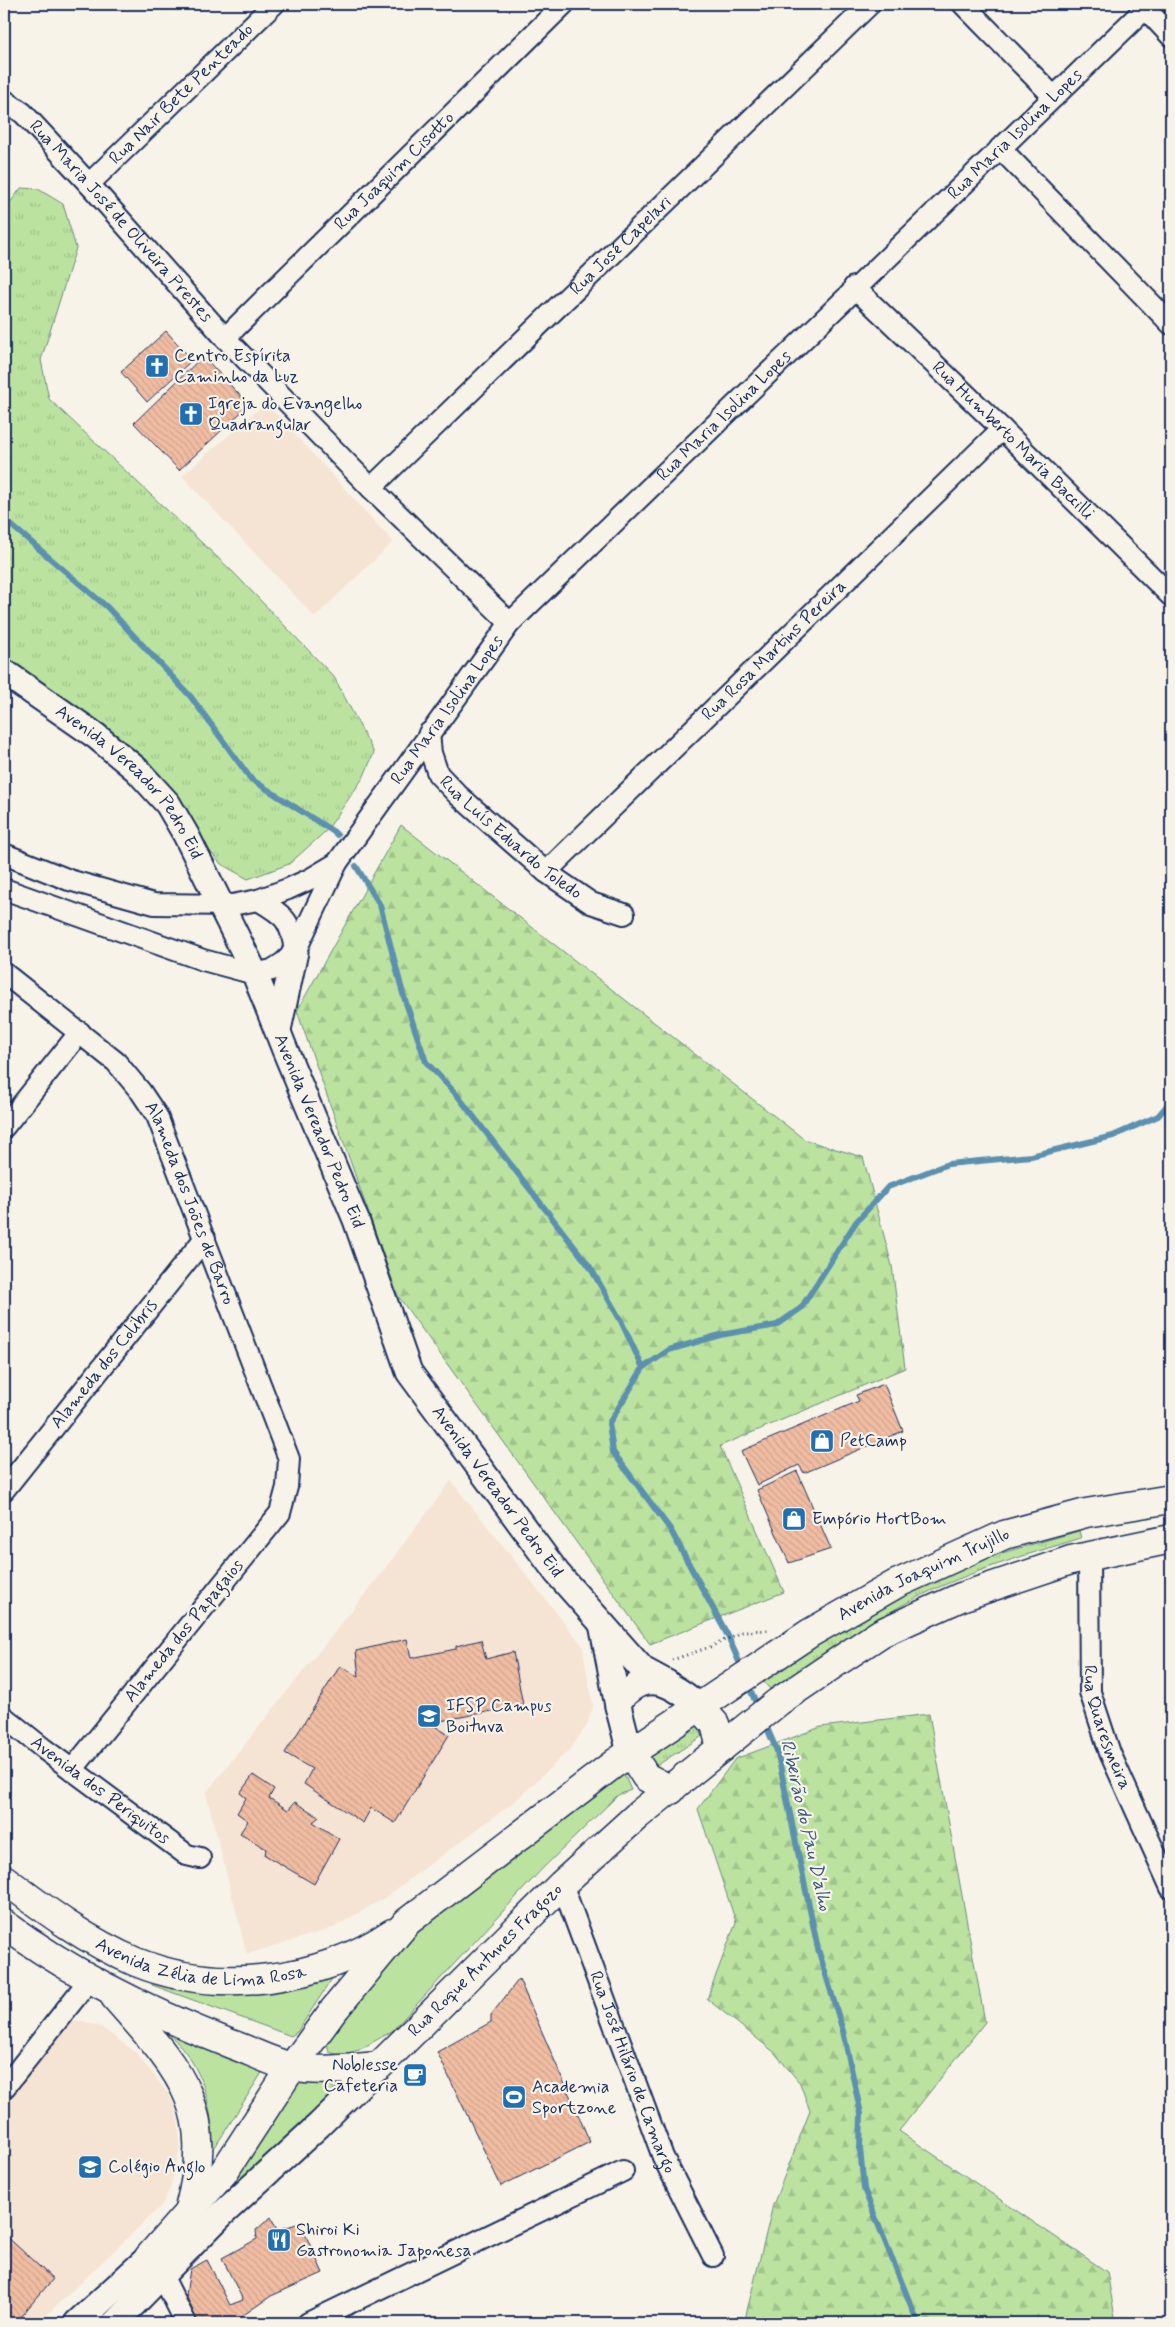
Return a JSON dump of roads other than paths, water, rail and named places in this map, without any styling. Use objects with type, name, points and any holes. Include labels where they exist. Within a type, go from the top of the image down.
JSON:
[{"type":"main road","name":"Avenida Joaquim Trujillo","points":[[630,1752],[757,1667],[852,1607],[896,1584],[1004,1535],[1086,1513],[1171,1499]]},
{"type":"main road","name":"Avenida Joaquim Trujillo","points":[[728,1742],[778,1702],[881,1633],[961,1597],[1071,1560],[1171,1539]]},
{"type":"main road","points":[[707,1701],[714,1724],[728,1742]]},
{"type":"main road","name":"Rua Roque Antunes Fragozo","points":[[379,2066],[562,1884],[638,1814],[728,1742]]},
{"type":"main road","points":[[630,1752],[646,1777],[670,1790]]},
{"type":"main road","name":"Rua Roque Antunes Fragozo","points":[[156,2266],[188,2213],[230,2163],[292,2067],[333,2011],[407,1922],[630,1752]]},
{"type":"main road","name":"Avenida Zélia de Lima Rosa","points":[[4,1879],[58,1919],[128,1958],[169,1972],[217,1980],[253,1980],[284,1976],[314,1968],[378,1942],[407,1922]]},
{"type":"main road","points":[[4,1924],[32,1944],[99,1983],[194,2029],[292,2067],[325,2070],[379,2066]]},
{"type":"main road","points":[[99,1983],[163,2052],[185,2088],[192,2104],[198,2128],[199,2160],[197,2180],[188,2213]]},
{"type":"street","name":"Rua Nair Bete Penteado","points":[[89,184],[274,4]]},
{"type":"street","name":"Rua Joaquim Cisotto","points":[[225,338],[564,4]]},
{"type":"street","name":"Rua José Capelari","points":[[371,488],[870,4]]},
{"type":"street","points":[[963,4],[1054,97]]},
{"type":"street","points":[[1147,6],[1171,36]]},
{"type":"street","name":"Rua Maria Isolina Lopes","points":[[295,952],[337,863],[510,623],[854,287],[1147,6]]},
{"type":"street","name":"Rua Maria José de Oliveira Prestes","points":[[4,100],[23,113],[89,184],[225,338],[371,488],[510,623]]},
{"type":"street","points":[[1000,148],[1171,324]]},
{"type":"street","name":"Rua Humberto Maria Baccilli","points":[[854,287],[1002,428],[1171,596]]},
{"type":"street","name":"Rua Rosa Martins Pereira","points":[[546,872],[1002,428]]},
{"type":"street","name":"Avenida Vereador Pedro Eid","points":[[4,672],[96,736],[136,770],[168,804],[222,906],[255,974],[356,1220],[409,1372],[557,1573],[643,1670],[686,1695],[707,1701]]},
{"type":"street","name":"Rua Luís Eduardo Toledo","points":[[429,733],[431,753],[438,774],[458,795],[546,872],[591,903],[624,914]]},
{"type":"street","name":"Rua Maria Isolina Lopes","points":[[4,854],[69,880],[154,904],[222,906],[258,900],[310,879],[337,863]]},
{"type":"street","points":[[83,918],[94,887]]},
{"type":"street","points":[[4,889],[203,960],[255,974],[272,970],[295,952]]},
{"type":"street","points":[[258,900],[275,910],[292,930],[295,952],[278,1030]]},
{"type":"street","name":"Alameda dos Joões de Barro","points":[[4,973],[116,1062],[141,1092],[157,1116],[289,1459],[287,1488]]},
{"type":"street","points":[[4,1127],[80,1032]]},
{"type":"street","name":"Alameda dos Colibris","points":[[4,1490],[205,1238]]},
{"type":"street","name":"Alameda dos Papagaios","points":[[72,1770],[280,1513],[287,1488]]},
{"type":"street","name":"Rua Quaresmeira","points":[[1089,1556],[1090,1692],[1110,1753],[1171,1888]]},
{"type":"street","points":[[602,1624],[618,1706],[630,1752]]},
{"type":"street","points":[[618,1706],[620,1699],[644,1682],[667,1683]]},
{"type":"street","name":"Avenida dos Periquitos","points":[[4,1717],[187,1855],[200,1858]]},
{"type":"street","name":"Rua José Hilário de Camargo","points":[[562,1884],[663,2157],[713,2256]]},
{"type":"street","points":[[4,2088],[99,1983]]},
{"type":"street","name":"Rua Roque Antunes Fragozo","points":[[78,2323],[156,2266],[221,2215],[379,2066]]},
{"type":"street","points":[[308,2323],[623,2172]]},
{"type":"street","points":[[156,2266],[186,2323]]},
{"type":"street","name":"Rua Roque Antunes Fragozo","points":[[115,2323],[156,2266]]},
{"type":"waterway","points":[[4,519],[107,607],[191,697],[251,779],[337,835]]},
{"type":"waterway","points":[[356,866],[380,905],[403,994],[426,1062],[457,1095],[590,1267],[621,1321],[643,1368]]},
{"type":"waterway","points":[[743,1671],[728,1636],[670,1529],[613,1452],[609,1423],[643,1368],[669,1350],[720,1335],[777,1325],[801,1308],[856,1222],[888,1187],[948,1164],[1031,1156],[1113,1136],[1158,1116],[1171,1101]]},
{"type":"waterway","name":"Ribeirão do Pau D'alho","points":[[747,1682],[759,1710]]},
{"type":"waterway","name":"Ribeirão do Pau D'alho","points":[[764,1721],[777,1751],[818,1949],[843,2031],[861,2114],[860,2149],[864,2189],[918,2323]]},
{"type":"place","name":"Centro Espírita Caminho da Luz","points":[[157,366]]},
{"type":"place","name":"Igreja do Evangelho Quadrangular","points":[[191,414]]},
{"type":"place","name":"PetCamp","points":[[822,1441]]},
{"type":"place","name":"Empório HortBom","points":[[794,1519]]},
{"type":"place","name":"IFSP Campus Boituva","points":[[429,1716]]},
{"type":"place","name":"Noblesse Cafeteria","points":[[415,2075]]},
{"type":"place","name":"Academia Sportzone","points":[[514,2097]]},
{"type":"place","name":"Colégio Anglo","points":[[90,2167]]},
{"type":"place","name":"Shiroi Ki Gastronomia Japonesa","points":[[279,2240]]}]
